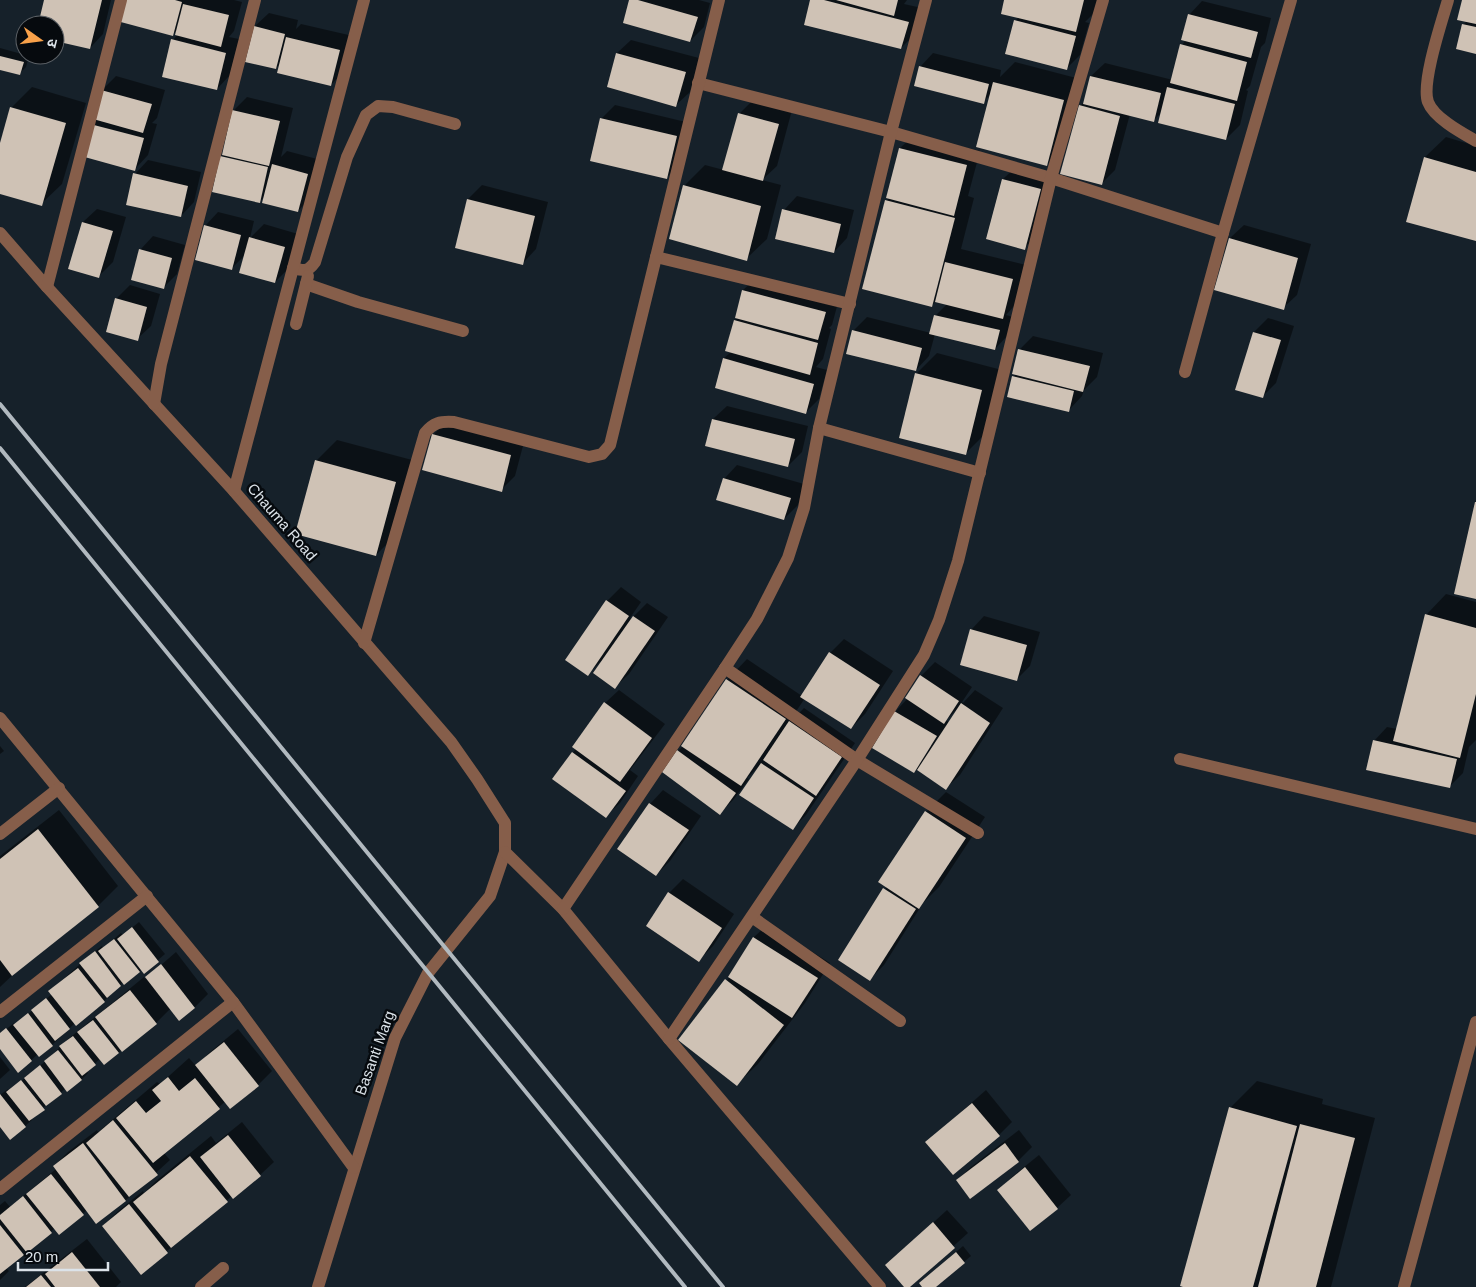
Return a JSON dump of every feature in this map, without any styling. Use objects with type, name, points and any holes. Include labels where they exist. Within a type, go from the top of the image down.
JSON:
[{"type":"street","points":[[47,287],[121,0]]},
{"type":"street","points":[[154,404],[161,364],[255,0]]},
{"type":"street","points":[[234,491],[364,0]]},
{"type":"street","points":[[364,643],[424,433],[432,425],[441,421],[454,422],[589,457],[602,454],[610,445],[720,0]]},
{"type":"street","points":[[563,909],[726,668],[757,619],[788,558],[804,508],[819,428],[926,0]]},
{"type":"street","points":[[669,1039],[857,760],[924,655],[939,620],[958,562],[1051,178],[1103,0]]},
{"type":"street","points":[[1185,372],[1223,233],[1291,0]]},
{"type":"street","points":[[1448,0],[1427,80],[1428,102],[1440,117],[1459,132],[1476,140]]},
{"type":"street","points":[[698,84],[892,132],[1051,178],[1223,233]]},
{"type":"street","points":[[296,324],[310,269],[315,262],[347,157],[366,115],[378,106],[394,107],[455,124]]},
{"type":"street","name":"Chauma Road","points":[[0,233],[234,491],[451,742],[505,824],[505,852]]},
{"type":"street","points":[[656,257],[850,304]]},
{"type":"street","points":[[293,268],[305,271],[310,269]]},
{"type":"street","points":[[306,284],[358,302],[463,331]]},
{"type":"street","points":[[819,428],[980,473]]},
{"type":"street","points":[[726,668],[857,760],[978,833]]},
{"type":"street","points":[[0,718],[233,1002],[354,1168]]},
{"type":"street","points":[[1180,758],[1476,829]]},
{"type":"street","points":[[0,834],[59,788]]},
{"type":"street","points":[[505,852],[563,909],[669,1039],[880,1287]]},
{"type":"street","name":"Basanti Marg","points":[[318,1287],[395,1038],[428,973],[490,896],[505,852]]},
{"type":"street","points":[[0,1012],[147,896]]},
{"type":"street","points":[[752,917],[900,1021]]},
{"type":"street","points":[[0,1189],[233,1002]]},
{"type":"street","points":[[1404,1287],[1476,1022]]},
{"type":"street","points":[[201,1287],[223,1268]]},
{"type":"building","points":[[44,0],[102,0],[90,49],[65,43],[65,15],[40,15]]},
{"type":"building","points":[[123,0],[175,0],[182,2],[173,36],[117,21]]},
{"type":"building","points":[[629,0],[638,0],[698,17],[690,42],[623,23]]},
{"type":"building","points":[[810,0],[824,0],[909,22],[901,49],[804,25]]},
{"type":"building","points":[[836,0],[898,0],[894,16]]},
{"type":"building","points":[[1004,0],[1084,0],[1076,32],[1001,14]]},
{"type":"building","points":[[1462,0],[1476,0],[1476,24],[1457,20]]},
{"type":"building","points":[[183,4],[229,15],[221,47],[175,35]]},
{"type":"building","points":[[1188,14],[1258,32],[1251,58],[1181,40]]},
{"type":"building","points":[[1014,20],[1076,36],[1067,70],[1005,54]]},
{"type":"building","points":[[1462,24],[1476,27],[1476,54],[1456,49]]},
{"type":"building","points":[[254,26],[285,34],[276,69],[245,62]]},
{"type":"building","points":[[286,37],[340,50],[331,86],[277,73]]},
{"type":"building","points":[[171,39],[226,53],[217,90],[162,77]]},
{"type":"building","points":[[1180,44],[1247,62],[1237,101],[1170,83]]},
{"type":"building","points":[[616,53],[686,72],[676,107],[607,87]]},
{"type":"building","points":[[0,56],[15,60],[15,65],[23,65],[20,75],[0,70]]},
{"type":"building","points":[[919,66],[989,84],[984,104],[914,86]]},
{"type":"building","points":[[1090,76],[1161,93],[1154,122],[1083,104]]},
{"type":"building","points":[[993,82],[1064,100],[1047,166],[976,147]]},
{"type":"building","points":[[1167,87],[1235,104],[1226,140],[1158,123]]},
{"type":"building","points":[[101,90],[152,104],[143,133],[93,119]]},
{"type":"building","points":[[1079,105],[1120,116],[1102,185],[1060,174]]},
{"type":"building","points":[[10,107],[66,123],[42,206],[0,194],[0,143]]},
{"type":"building","points":[[232,110],[280,121],[269,166],[222,155]]},
{"type":"building","points":[[738,113],[779,124],[763,181],[722,170]]},
{"type":"building","points":[[600,118],[677,136],[667,179],[590,161]]},
{"type":"building","points":[[90,124],[144,138],[135,171],[81,156]]},
{"type":"building","points":[[899,148],[967,165],[954,216],[886,198]]},
{"type":"building","points":[[220,156],[268,167],[260,203],[212,192]]},
{"type":"building","points":[[1424,157],[1476,172],[1476,241],[1406,222]]},
{"type":"building","points":[[272,164],[308,174],[298,212],[262,203]]},
{"type":"building","points":[[133,173],[188,186],[181,217],[126,205]]},
{"type":"building","points":[[1002,179],[1041,189],[1025,250],[986,239]]},
{"type":"building","points":[[683,185],[761,206],[747,261],[669,239]]},
{"type":"building","points":[[467,199],[535,216],[523,265],[455,248]]},
{"type":"building","points":[[885,200],[955,218],[932,307],[862,289]]},
{"type":"building","points":[[782,209],[841,224],[834,253],[775,239]]},
{"type":"building","points":[[82,222],[113,231],[99,278],[68,269]]},
{"type":"building","points":[[204,225],[241,235],[232,270],[195,260]]},
{"type":"building","points":[[249,237],[285,247],[275,283],[239,273]]},
{"type":"building","points":[[1229,238],[1298,258],[1284,310],[1214,290]]},
{"type":"building","points":[[139,249],[172,258],[164,289],[131,280]]},
{"type":"building","points":[[945,262],[1013,279],[1003,319],[935,302]]},
{"type":"building","points":[[742,290],[826,312],[818,340],[735,318]]},
{"type":"building","points":[[115,298],[147,307],[138,341],[106,332]]},
{"type":"building","points":[[934,315],[1000,330],[995,350],[929,334]]},
{"type":"building","points":[[734,320],[818,343],[810,375],[725,351]]},
{"type":"building","points":[[852,330],[922,348],[916,371],[846,354]]},
{"type":"building","points":[[1253,332],[1281,340],[1263,398],[1235,390]]},
{"type":"building","points":[[1018,349],[1090,366],[1083,392],[1012,374]]},
{"type":"building","points":[[723,358],[814,384],[806,414],[715,388]]},
{"type":"building","points":[[915,373],[982,390],[966,455],[899,438]]},
{"type":"building","points":[[1012,376],[1074,391],[1069,412],[1007,397]]},
{"type":"building","points":[[712,419],[795,439],[788,467],[705,446]]},
{"type":"building","points":[[432,434],[511,455],[502,492],[422,470]]},
{"type":"building","points":[[315,460],[396,482],[376,556],[295,534]]},
{"type":"building","points":[[723,478],[791,498],[784,520],[716,500]]},
{"type":"building","points":[[1476,502],[1476,599],[1454,594]]},
{"type":"building","points":[[606,600],[629,616],[588,676],[565,660]]},
{"type":"building","points":[[1425,614],[1476,628],[1476,694],[1460,758],[1393,741]]},
{"type":"building","points":[[633,616],[655,631],[615,689],[593,673]]},
{"type":"building","points":[[970,629],[1027,645],[1017,681],[960,665]]},
{"type":"building","points":[[829,652],[880,685],[851,729],[800,697]]},
{"type":"building","points":[[920,675],[959,701],[944,724],[905,698]]},
{"type":"building","points":[[726,679],[786,719],[741,786],[681,746]]},
{"type":"building","points":[[604,702],[652,738],[620,782],[572,747]]},
{"type":"building","points":[[961,703],[990,723],[946,790],[917,770]]},
{"type":"building","points":[[894,711],[937,736],[914,773],[872,748]]},
{"type":"building","points":[[789,721],[842,757],[816,796],[763,760]]},
{"type":"building","points":[[1373,740],[1457,759],[1450,788],[1366,770]]},
{"type":"building","points":[[677,750],[736,793],[720,815],[662,772]]},
{"type":"building","points":[[572,752],[626,791],[606,818],[552,779]]},
{"type":"building","points":[[761,763],[814,798],[793,830],[739,795]]},
{"type":"building","points":[[649,803],[689,830],[656,876],[617,849]]},
{"type":"building","points":[[925,811],[966,838],[919,909],[878,882]]},
{"type":"building","points":[[38,829],[99,907],[12,976],[0,960],[0,859]]},
{"type":"building","points":[[883,888],[916,909],[870,981],[838,960]]},
{"type":"building","points":[[668,892],[722,928],[699,962],[646,926]]},
{"type":"building","points":[[132,927],[159,962],[144,974],[117,939]]},
{"type":"building","points":[[753,937],[818,978],[792,1018],[728,977]]},
{"type":"building","points":[[114,939],[140,972],[124,985],[98,951]]},
{"type":"building","points":[[95,951],[121,986],[107,998],[79,963]]},
{"type":"building","points":[[161,964],[195,1008],[179,1021],[145,977]]},
{"type":"building","points":[[78,968],[105,1002],[76,1026],[48,991]]},
{"type":"building","points":[[725,979],[784,1025],[737,1086],[678,1040]]},
{"type":"building","points":[[130,990],[157,1024],[122,1052],[95,1017]]},
{"type":"building","points":[[46,998],[70,1029],[55,1041],[31,1010]]},
{"type":"building","points":[[28,1013],[53,1046],[39,1057],[13,1025]]},
{"type":"building","points":[[93,1020],[119,1053],[104,1065],[77,1032]]},
{"type":"building","points":[[6,1028],[32,1061],[18,1073],[0,1049],[0,1033]]},
{"type":"building","points":[[73,1036],[96,1065],[82,1076],[59,1046]]},
{"type":"building","points":[[224,1042],[259,1086],[230,1109],[195,1065]]},
{"type":"building","points":[[58,1050],[82,1080],[67,1092],[44,1061]]},
{"type":"building","points":[[40,1065],[62,1094],[46,1106],[24,1078]]},
{"type":"building","points":[[168,1077],[179,1091],[195,1078],[220,1109],[153,1163],[116,1118],[136,1101],[146,1113],[161,1101],[152,1090]]},
{"type":"building","points":[[21,1080],[45,1110],[29,1121],[6,1092]]},
{"type":"building","points":[[0,1094],[26,1127],[10,1140],[0,1127]]},
{"type":"building","points":[[972,1103],[1000,1136],[953,1175],[925,1142]]},
{"type":"building","points":[[1229,1107],[1297,1126],[1253,1287],[1183,1287],[1180,1286]]},
{"type":"building","points":[[113,1120],[158,1175],[129,1197],[86,1143]]},
{"type":"building","points":[[1300,1124],[1355,1138],[1316,1287],[1258,1287]]},
{"type":"building","points":[[228,1135],[261,1176],[233,1199],[200,1157]]},
{"type":"building","points":[[83,1143],[126,1201],[96,1224],[53,1166]]},
{"type":"building","points":[[1005,1143],[1019,1162],[970,1199],[956,1180]]},
{"type":"building","points":[[190,1156],[228,1202],[171,1248],[133,1202]]},
{"type":"building","points":[[1025,1167],[1058,1209],[1030,1231],[997,1190]]},
{"type":"building","points":[[51,1174],[84,1215],[59,1235],[26,1194]]},
{"type":"building","points":[[23,1196],[52,1233],[27,1253],[0,1219],[0,1215]]},
{"type":"building","points":[[129,1204],[168,1253],[141,1275],[102,1226]]},
{"type":"building","points":[[933,1222],[955,1248],[910,1287],[904,1287],[885,1265]]},
{"type":"building","points":[[0,1225],[24,1255],[0,1274]]},
{"type":"building","points":[[72,1252],[100,1287],[55,1287],[45,1274]]},
{"type":"building","points":[[956,1252],[965,1263],[936,1287],[922,1287],[919,1283]]},
{"type":"building","points":[[41,1275],[51,1287],[26,1287]]},
{"type":"railway","points":[[0,404],[723,1287]]},
{"type":"railway","points":[[0,448],[685,1287]]}]
